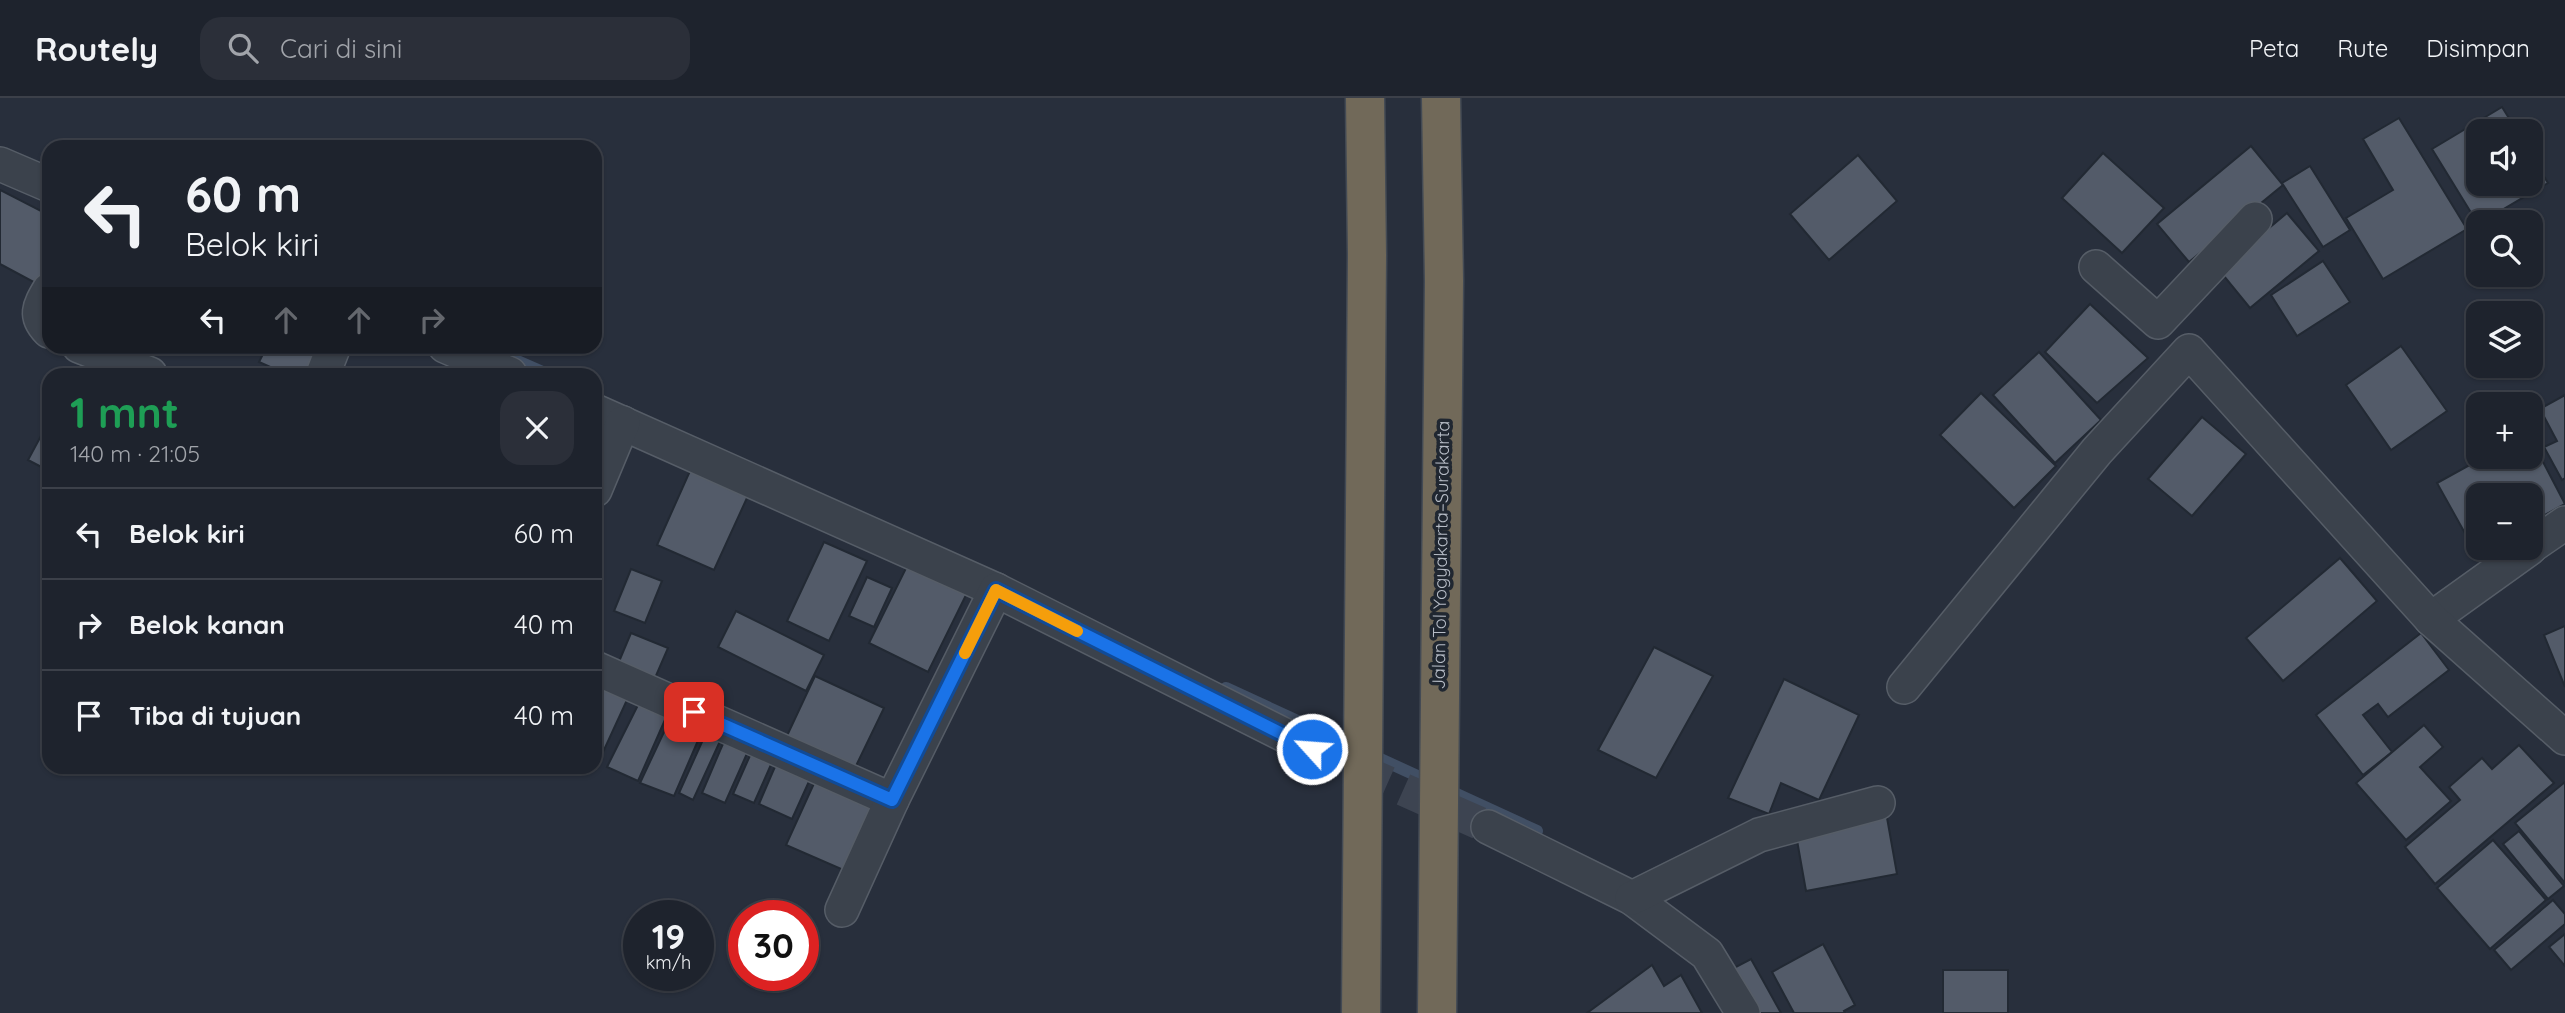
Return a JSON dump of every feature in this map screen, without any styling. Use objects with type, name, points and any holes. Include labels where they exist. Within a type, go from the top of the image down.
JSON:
[{"type":"highway","points":[[1361,1013],[1367,255],[1365,98]]},
{"type":"highway","name":"Jalan Tol Yogyakarta–Surakarta","points":[[1437,1013],[1444,281],[1441,98]]},
{"type":"street","points":[[0,164],[42,182]]},
{"type":"street","points":[[2158,322],[2255,219]]},
{"type":"street","points":[[2096,267],[2189,351],[2431,619],[2565,738]]},
{"type":"street","points":[[42,301],[38,308],[42,322]]},
{"type":"street","points":[[1904,687],[2097,451],[2189,351]]},
{"type":"street","points":[[99,354],[135,368]]},
{"type":"street","points":[[464,354],[496,368]]},
{"type":"street","points":[[602,454],[609,417],[996,590],[1312,749]]},
{"type":"street","points":[[2543,539],[2565,523]]},
{"type":"street","points":[[2431,619],[2513,560]]},
{"type":"street","points":[[842,910],[892,800],[996,590]]},
{"type":"street","points":[[602,671],[892,800]]},
{"type":"street","points":[[1632,898],[1759,835],[1878,803]]},
{"type":"street","points":[[1488,827],[1632,898],[1707,954],[1743,1013]]},
{"type":"building","points":[[2502,107],[2510,119],[2482,119]]},
{"type":"building","points":[[2399,118],[2466,227],[2383,279],[2346,218],[2393,190],[2363,139]]},
{"type":"building","points":[[2466,129],[2466,196],[2526,196],[2502,210],[2469,210],[2432,149]]},
{"type":"building","points":[[2251,146],[2283,185],[2189,262],[2157,224]]},
{"type":"building","points":[[2103,153],[2164,208],[2122,253],[2062,198]]},
{"type":"building","points":[[1858,155],[1897,201],[1829,260],[1790,214]]},
{"type":"building","points":[[2310,166],[2350,230],[2323,247],[2282,183]]},
{"type":"building","points":[[0,190],[42,211],[41,286],[0,264]]},
{"type":"building","points":[[2287,213],[2319,251],[2250,308],[2219,270]]},
{"type":"building","points":[[2323,261],[2350,302],[2297,336],[2271,295]]},
{"type":"building","points":[[2090,304],[2148,358],[2097,403],[2045,352]]},
{"type":"building","points":[[2401,346],[2447,411],[2391,450],[2346,385]]},
{"type":"building","points":[[2039,352],[2101,420],[2055,463],[1993,395]]},
{"type":"building","points":[[263,354],[320,354],[313,368],[272,368],[259,362]]},
{"type":"building","points":[[83,360],[98,368],[78,368]]},
{"type":"building","points":[[1981,393],[2056,466],[2014,508],[1940,435]]},
{"type":"building","points":[[2565,395],[2565,478],[2562,480],[2544,447],[2557,441],[2543,415],[2543,407]]},
{"type":"building","points":[[2202,417],[2246,454],[2192,516],[2148,479]]},
{"type":"building","points":[[42,434],[42,467],[28,460]]},
{"type":"building","points":[[694,462],[752,487],[714,570],[657,545]]},
{"type":"building","points":[[2543,462],[2565,504],[2543,516],[2543,483],[2466,483],[2466,535],[2437,483],[2466,467],[2543,469]]},
{"type":"building","points":[[824,542],[867,561],[829,641],[787,621]]},
{"type":"building","points":[[912,556],[971,585],[928,672],[869,643]]},
{"type":"building","points":[[2340,558],[2377,601],[2283,681],[2246,638]]},
{"type":"building","points":[[631,569],[662,581],[645,623],[614,611]]},
{"type":"building","points":[[867,577],[892,588],[874,627],[849,616]]},
{"type":"building","points":[[736,611],[824,655],[806,691],[718,647]]},
{"type":"building","points":[[2565,626],[2565,687],[2544,635]]},
{"type":"building","points":[[631,633],[668,648],[652,685],[615,671]]},
{"type":"building","points":[[2421,633],[2449,670],[2388,717],[2378,704],[2363,715],[2392,752],[2363,775],[2316,715]]},
{"type":"building","points":[[1654,647],[1713,676],[1656,778],[1598,750]]},
{"type":"building","points":[[815,676],[884,708],[853,772],[785,740]]},
{"type":"building","points":[[1784,679],[1859,715],[1819,800],[1781,783],[1769,814],[1728,798]]},
{"type":"building","points":[[602,688],[627,700],[602,754]]},
{"type":"building","points":[[640,701],[668,713],[638,781],[607,767]]},
{"type":"building","points":[[672,715],[703,729],[674,796],[640,783]]},
{"type":"building","points":[[2424,725],[2443,747],[2420,767],[2451,801],[2406,840],[2356,783]]},
{"type":"building","points":[[706,733],[721,739],[693,800],[679,793]]},
{"type":"building","points":[[725,739],[749,749],[725,803],[702,793]]},
{"type":"building","points":[[2519,745],[2554,783],[2435,884],[2405,847],[2460,800],[2449,787],[2482,758],[2492,769]]},
{"type":"building","points":[[752,751],[773,760],[754,803],[733,794]]},
{"type":"building","points":[[777,762],[811,777],[792,819],[759,804]]},
{"type":"building","points":[[816,779],[877,806],[848,872],[786,845]]},
{"type":"building","points":[[2565,782],[2565,883],[2515,823]]},
{"type":"building","points":[[1886,812],[1897,874],[1806,891],[1795,829]]},
{"type":"building","points":[[2519,831],[2564,886],[2548,899],[2503,844]]},
{"type":"building","points":[[2493,840],[2546,900],[2490,949],[2437,888]]},
{"type":"building","points":[[2553,900],[2565,914],[2565,924],[2511,970],[2494,950]]},
{"type":"building","points":[[2565,934],[2565,966],[2549,947]]},
{"type":"building","points":[[1823,944],[1855,1005],[1844,1011],[1845,1013],[1794,1013],[1772,972]]},
{"type":"building","points":[[1751,959],[1781,1013],[1754,1013],[1730,970]]},
{"type":"building","points":[[1652,965],[1664,986],[1681,975],[1702,1013],[1587,1013]]},
{"type":"building","points":[[1943,970],[2008,970],[2008,1013],[1943,1013]]},
{"type":"waterway","points":[[506,356],[533,368]]},
{"type":"waterway","points":[[1226,688],[1537,831]]},
{"type":"tunnel","points":[[1312,749],[1488,827]]},
{"type":"slow traffic","points":[[965,653],[996,590],[1077,631]]},
{"type":"route","points":[[694,712],[892,800],[996,590],[1312,749]]}]
